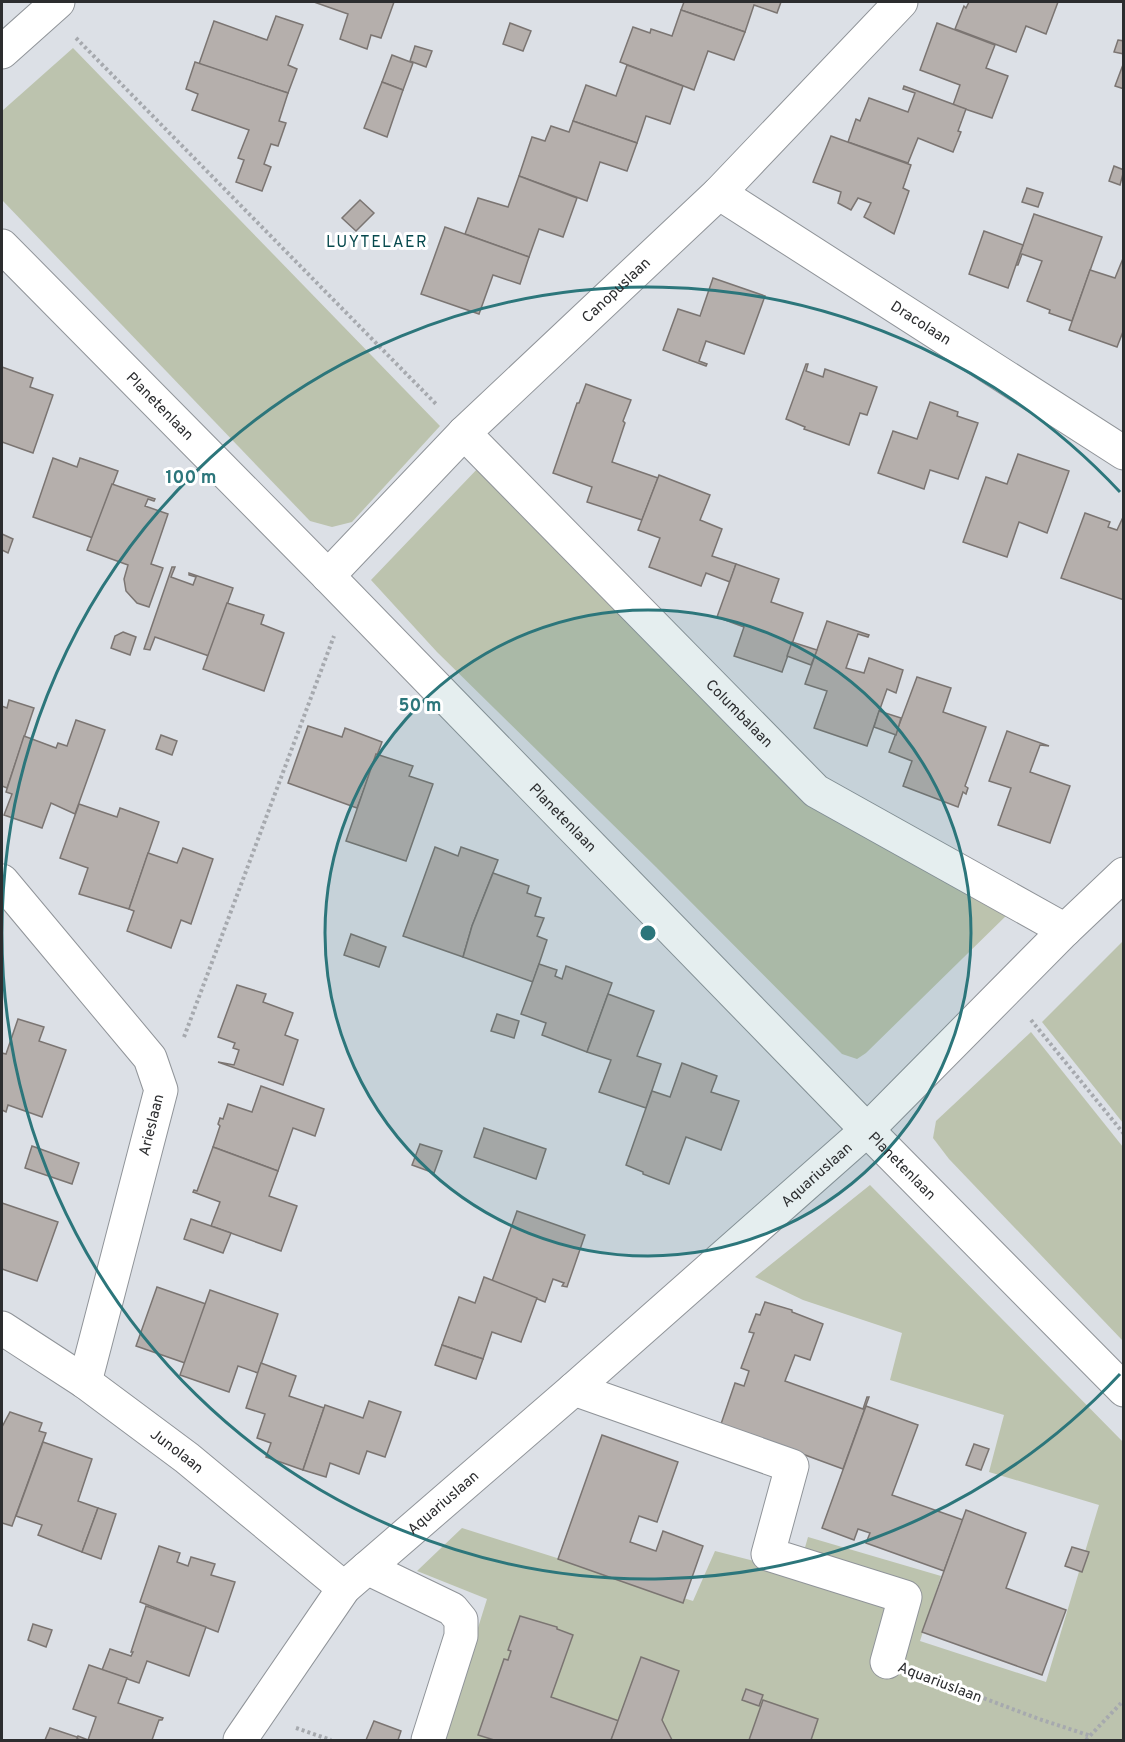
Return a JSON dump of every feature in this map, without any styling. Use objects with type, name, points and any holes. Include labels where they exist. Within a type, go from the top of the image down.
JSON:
[{"type":"street","name":"Canopuslaan","points":[[338,586],[464,433],[719,193],[901,2]]},
{"type":"street","points":[[2,52],[53,6]]},
{"type":"street","name":"Dracolaan","points":[[719,193],[1124,453]]},
{"type":"street","name":"Planetenlaan","points":[[2,246],[338,586],[867,1130],[1124,1390]]},
{"type":"street","name":"Columbalaan","points":[[464,433],[816,791],[1065,930]]},
{"type":"street","name":"Aquariuslaan","points":[[240,1740],[356,1578],[867,1130],[1065,930],[1124,874]]},
{"type":"street","name":"Arieslaan","points":[[2,881],[150,1058],[161,1090],[85,1382]]},
{"type":"street","name":"Junolaan","points":[[2,1328],[85,1382],[187,1458],[356,1578]]},
{"type":"street","name":"Aquariuslaan","points":[[574,1389],[792,1466],[768,1554],[905,1597],[887,1662]]},
{"type":"street","points":[[356,1578],[452,1609],[461,1620],[461,1636],[428,1740]]},
{"type":"path","points":[[53,6],[464,433]]},
{"type":"path","points":[[150,1058],[184,1036],[338,586]]},
{"type":"path","points":[[1006,990],[1124,1134]]},
{"type":"path","name":"Aquariuslaan","points":[[887,1662],[1091,1736]]},
{"type":"path","points":[[1086,1740],[1124,1700]]},
{"type":"green space","points":[[73,48],[440,426],[352,522],[332,527],[310,521],[2,200],[2,111]]},
{"type":"green space","points":[[481,465],[759,739],[1010,912],[866,1053],[857,1059],[842,1054],[437,652],[371,580]]},
{"type":"green space","points":[[1123,941],[1123,1123],[1042,1022]]},
{"type":"green space","points":[[1031,1032],[1123,1147],[1123,1341],[949,1159],[933,1138],[936,1121]]},
{"type":"green space","points":[[870,1185],[1123,1442],[1123,1740],[443,1740],[487,1599],[417,1571],[462,1528],[693,1601],[715,1551],[798,1572],[808,1537],[941,1576],[920,1641],[1046,1682],[1099,1505],[989,1472],[1004,1415],[890,1380],[902,1333],[803,1300],[755,1277]]},
{"type":"building","points":[[314,2],[394,2],[381,38],[371,35],[367,49],[340,39],[348,14]]},
{"type":"building","points":[[684,2],[781,2],[777,13],[754,5],[745,32],[681,10]]},
{"type":"building","points":[[969,2],[1058,2],[1046,34],[1026,26],[1016,52],[955,29],[964,6],[966,8]]},
{"type":"building","points":[[681,10],[745,32],[734,60],[708,51],[694,90],[620,62],[633,27],[650,33],[651,29],[672,36]]},
{"type":"building","points":[[276,16],[303,25],[288,65],[297,69],[288,93],[199,64],[214,21],[267,40]]},
{"type":"building","points":[[510,23],[531,31],[523,51],[503,44]]},
{"type":"building","points":[[937,23],[995,45],[986,68],[1008,76],[992,118],[953,105],[960,85],[920,70]]},
{"type":"building","points":[[1118,40],[1124,41],[1124,54],[1114,52]]},
{"type":"building","points":[[415,46],[432,51],[426,67],[410,61]]},
{"type":"building","points":[[392,55],[413,63],[403,90],[382,82]]},
{"type":"building","points":[[195,62],[288,93],[279,121],[286,123],[278,146],[271,144],[264,164],[271,167],[262,191],[236,182],[244,160],[238,158],[249,130],[192,110],[198,94],[186,89]]},
{"type":"building","points":[[1124,62],[1124,89],[1115,86]]},
{"type":"building","points":[[627,65],[683,86],[670,124],[646,116],[637,143],[573,121],[586,85],[616,96]]},
{"type":"building","points":[[382,82],[403,90],[387,137],[364,128]]},
{"type":"building","points":[[904,86],[966,109],[958,131],[961,132],[953,152],[918,138],[908,163],[848,142],[856,119],[860,121],[869,98],[908,112],[915,93],[903,89]]},
{"type":"building","points":[[573,121],[637,143],[627,171],[600,162],[587,201],[519,176],[532,137],[545,141],[551,126],[569,132]]},
{"type":"building","points":[[831,136],[911,165],[903,188],[909,191],[894,234],[864,217],[871,203],[858,198],[851,210],[838,203],[841,192],[813,182]]},
{"type":"building","points":[[1114,166],[1124,170],[1120,185],[1109,181]]},
{"type":"building","points":[[519,176],[577,198],[563,237],[539,229],[529,257],[465,234],[478,198],[508,207]]},
{"type":"building","points":[[1027,188],[1043,193],[1038,207],[1022,202]]},
{"type":"building","points":[[360,200],[374,213],[356,231],[342,218]]},
{"type":"building","points":[[1034,214],[1102,237],[1072,321],[1049,313],[1050,310],[1027,301],[1042,261],[1022,254],[1016,265]]},
{"type":"building","points":[[445,227],[529,257],[520,284],[493,275],[479,314],[421,294]]},
{"type":"building","points":[[984,231],[1023,245],[1008,288],[969,274]]},
{"type":"building","points":[[1124,256],[1124,329],[1117,347],[1069,330],[1090,270],[1115,278]]},
{"type":"building","points":[[713,278],[765,296],[744,354],[706,341],[699,361],[707,364],[706,366],[663,350],[678,309],[700,316]]},
{"type":"building","points":[[806,364],[808,364],[806,371],[823,377],[825,369],[877,387],[867,415],[860,413],[849,445],[804,429],[805,427],[786,419]]},
{"type":"building","points":[[2,367],[33,378],[30,387],[53,395],[33,453],[2,442]]},
{"type":"building","points":[[586,384],[631,400],[612,462],[658,478],[642,520],[587,502],[592,487],[553,473],[577,403],[579,403]]},
{"type":"building","points":[[930,402],[958,412],[957,416],[978,423],[958,479],[930,470],[924,489],[878,473],[893,431],[917,439]]},
{"type":"building","points":[[1018,454],[1069,471],[1047,533],[1019,522],[1007,557],[963,542],[986,477],[1007,484]]},
{"type":"building","points":[[53,458],[77,467],[80,458],[118,471],[93,538],[33,517]]},
{"type":"building","points":[[659,475],[710,495],[700,520],[722,529],[712,556],[736,564],[730,582],[706,573],[701,586],[649,567],[660,538],[638,530]]},
{"type":"building","points":[[112,484],[155,499],[154,501],[148,499],[145,506],[168,514],[151,564],[163,568],[149,607],[137,603],[126,591],[124,579],[128,565],[87,550]]},
{"type":"building","points":[[1085,513],[1110,522],[1108,527],[1117,530],[1124,515],[1124,600],[1061,578]]},
{"type":"building","points":[[2,534],[13,539],[8,553],[2,550]]},
{"type":"building","points":[[736,564],[779,579],[771,602],[803,613],[782,672],[734,656],[744,627],[717,617]]},
{"type":"building","points":[[172,567],[175,567],[171,577],[193,585],[196,577],[189,573],[233,588],[209,656],[155,637],[150,650],[144,649]]},
{"type":"building","points":[[227,603],[264,615],[261,624],[284,633],[264,691],[203,669]]},
{"type":"building","points":[[827,621],[869,635],[868,637],[858,634],[846,668],[864,673],[869,658],[903,670],[896,693],[887,689],[867,746],[814,728],[827,691],[805,684]]},
{"type":"building","points":[[123,632],[136,637],[130,655],[111,648],[115,636]]},
{"type":"building","points":[[792,642],[817,650],[811,665],[787,656]]},
{"type":"building","points":[[917,677],[951,688],[943,712],[986,727],[965,786],[968,788],[966,794],[963,792],[958,807],[903,786],[912,761],[889,752]]},
{"type":"building","points":[[9,700],[34,708],[7,788],[2,786],[2,706],[7,708]]},
{"type":"building","points":[[879,711],[901,718],[896,735],[874,727]]},
{"type":"building","points":[[76,720],[105,730],[75,814],[51,803],[42,828],[4,815],[12,794],[6,792],[24,736],[56,748],[58,743],[67,746]]},
{"type":"building","points":[[308,726],[342,737],[345,728],[382,742],[357,808],[288,783]]},
{"type":"building","points":[[1007,731],[1049,746],[1040,745],[1030,772],[1070,786],[1050,843],[998,825],[1011,788],[989,781]]},
{"type":"building","points":[[161,735],[177,741],[172,755],[156,749]]},
{"type":"building","points":[[376,754],[413,766],[409,776],[433,784],[406,861],[346,841]]},
{"type":"building","points":[[79,804],[117,817],[120,808],[159,822],[129,909],[79,894],[88,868],[60,858]]},
{"type":"building","points":[[435,847],[458,856],[461,847],[498,860],[472,926],[463,957],[403,936]]},
{"type":"building","points":[[183,848],[213,859],[191,924],[181,920],[171,948],[127,931],[134,911],[129,909],[148,853],[177,863]]},
{"type":"building","points":[[493,873],[529,886],[527,893],[541,898],[535,916],[544,918],[537,936],[547,940],[533,982],[463,957],[472,926]]},
{"type":"building","points":[[351,934],[386,947],[379,967],[344,955]]},
{"type":"building","points":[[539,964],[557,970],[555,976],[562,979],[566,966],[612,983],[587,1052],[542,1035],[546,1023],[521,1014]]},
{"type":"building","points":[[237,985],[266,994],[263,1002],[293,1013],[285,1035],[298,1040],[283,1085],[218,1062],[234,1065],[239,1050],[233,1048],[235,1043],[218,1037]]},
{"type":"building","points":[[608,994],[654,1011],[637,1056],[661,1064],[646,1108],[599,1092],[611,1060],[587,1052]]},
{"type":"building","points":[[497,1014],[519,1021],[514,1038],[491,1031]]},
{"type":"building","points":[[18,1019],[44,1027],[39,1041],[66,1050],[42,1117],[8,1105],[6,1112],[2,1110],[2,1053],[6,1054]]},
{"type":"building","points":[[682,1063],[717,1076],[711,1092],[739,1101],[721,1150],[686,1137],[669,1184],[626,1165],[652,1091],[670,1097]]},
{"type":"building","points":[[261,1086],[324,1109],[315,1136],[293,1128],[278,1171],[213,1147],[220,1126],[218,1124],[220,1118],[223,1119],[228,1104],[252,1112]]},
{"type":"building","points":[[484,1128],[546,1149],[536,1179],[474,1157]]},
{"type":"building","points":[[420,1144],[442,1151],[434,1173],[412,1165]]},
{"type":"building","points":[[32,1146],[79,1163],[72,1184],[25,1168]]},
{"type":"building","points":[[213,1147],[278,1171],[269,1196],[297,1206],[281,1251],[211,1226],[220,1202],[193,1192],[197,1191]]},
{"type":"building","points":[[2,1203],[58,1222],[37,1281],[2,1269]]},
{"type":"building","points":[[517,1211],[585,1235],[567,1287],[562,1286],[564,1283],[553,1279],[545,1302],[492,1281]]},
{"type":"building","points":[[191,1219],[231,1233],[223,1253],[184,1239]]},
{"type":"building","points":[[484,1277],[537,1298],[521,1342],[492,1332],[483,1359],[442,1345],[459,1297],[475,1303]]},
{"type":"building","points":[[157,1287],[206,1304],[185,1363],[136,1346]]},
{"type":"building","points":[[210,1290],[278,1314],[258,1373],[238,1366],[229,1392],[180,1375]]},
{"type":"building","points":[[765,1302],[792,1310],[792,1312],[823,1324],[810,1360],[795,1355],[785,1381],[863,1409],[869,1397],[843,1469],[721,1424],[735,1383],[744,1386],[749,1371],[741,1368],[754,1333],[749,1332],[756,1314],[760,1315]]},
{"type":"building","points":[[442,1345],[483,1359],[476,1379],[435,1365]]},
{"type":"building","points":[[261,1363],[296,1376],[289,1396],[324,1408],[303,1470],[266,1457],[271,1443],[257,1438],[265,1414],[246,1408]]},
{"type":"building","points":[[369,1401],[401,1412],[385,1457],[367,1451],[359,1474],[330,1463],[326,1477],[303,1470],[325,1405],[363,1418]]},
{"type":"building","points":[[866,1406],[918,1425],[892,1495],[963,1520],[944,1571],[866,1543],[870,1533],[858,1529],[854,1540],[822,1528]]},
{"type":"building","points":[[10,1412],[42,1423],[39,1431],[46,1433],[12,1526],[2,1523],[2,1427]]},
{"type":"building","points":[[602,1435],[678,1462],[657,1522],[639,1516],[630,1542],[656,1551],[663,1531],[703,1546],[683,1603],[558,1559]]},
{"type":"building","points":[[43,1442],[92,1459],[78,1501],[98,1508],[82,1552],[38,1535],[42,1525],[16,1516]]},
{"type":"building","points":[[974,1444],[989,1449],[981,1470],[966,1465]]},
{"type":"building","points":[[98,1508],[116,1514],[101,1559],[82,1552]]},
{"type":"building","points":[[966,1510],[1026,1533],[1006,1588],[1066,1610],[1042,1675],[922,1632]]},
{"type":"building","points":[[159,1546],[180,1553],[177,1562],[188,1566],[191,1557],[215,1564],[211,1575],[235,1582],[218,1632],[140,1602]]},
{"type":"building","points":[[1072,1547],[1089,1552],[1082,1572],[1065,1566]]},
{"type":"building","points":[[146,1606],[206,1627],[189,1676],[147,1661],[139,1683],[102,1670],[110,1649],[131,1656]]},
{"type":"building","points":[[520,1616],[557,1627],[573,1635],[551,1697],[619,1721],[611,1740],[494,1740],[478,1735],[504,1659],[508,1660],[511,1651],[508,1650]]},
{"type":"building","points":[[33,1624],[52,1630],[46,1647],[28,1640]]},
{"type":"building","points":[[641,1657],[679,1671],[662,1720],[672,1740],[611,1740]]},
{"type":"building","points":[[89,1665],[127,1678],[118,1703],[163,1718],[159,1720],[152,1740],[88,1740],[96,1717],[73,1709]]},
{"type":"building","points":[[746,1689],[763,1695],[759,1706],[742,1700]]},
{"type":"building","points":[[763,1700],[818,1719],[811,1740],[749,1740]]},
{"type":"building","points":[[374,1721],[401,1731],[398,1740],[366,1740]]},
{"type":"building","points":[[50,1728],[77,1737],[81,1740],[45,1740]]},
{"type":"district","name":"LUYTELAER","points":[[377,241]]}]
